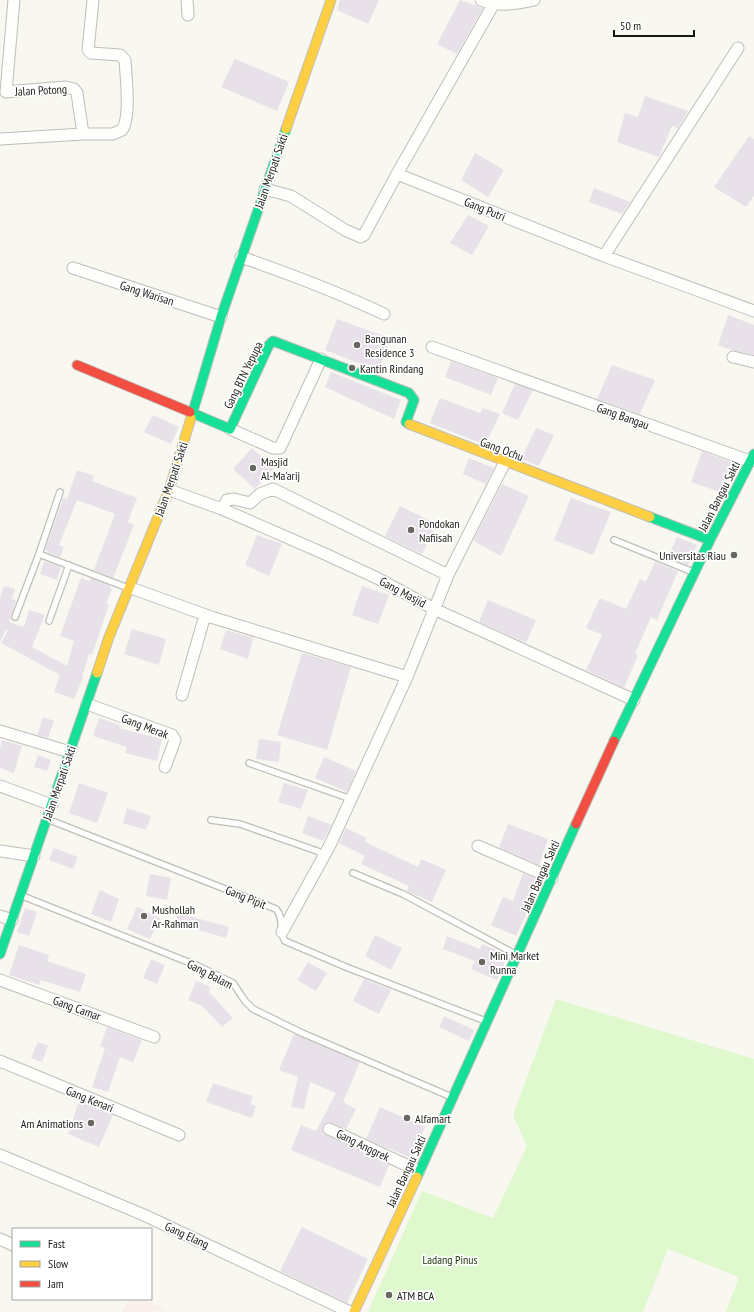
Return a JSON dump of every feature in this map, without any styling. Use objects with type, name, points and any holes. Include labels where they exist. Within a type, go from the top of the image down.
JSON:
[{"type":"street","name":"Jalan Potong","points":[[14,0],[3,92],[65,87],[74,89],[77,93],[83,134]]},
{"type":"street","points":[[0,139],[83,134],[113,134],[122,130],[126,124],[125,60],[120,55],[91,53],[88,50],[92,0]]},
{"type":"street","points":[[187,0],[188,15]]},
{"type":"street","name":"Jalan Merpati Sakti","points":[[0,954],[109,637],[131,588],[169,490],[221,317],[264,189],[331,0]]},
{"type":"street","points":[[481,0],[493,4],[512,4],[534,0]]},
{"type":"street","points":[[264,189],[291,196],[345,230],[361,237],[364,235],[493,4]]},
{"type":"street","points":[[604,256],[738,48]]},
{"type":"street","name":"Gang Putri","points":[[397,174],[604,256],[754,310]]},
{"type":"street","points":[[241,257],[332,290],[384,314]]},
{"type":"street","name":"Gang Warisan","points":[[73,268],[221,317]]},
{"type":"street","name":"Gang BTN Yepupa","points":[[77,365],[230,429],[269,345],[273,341],[321,359]]},
{"type":"street","name":"Gang Bangau","points":[[432,347],[752,458]]},
{"type":"street","points":[[733,357],[754,362]]},
{"type":"street","points":[[230,429],[273,448],[280,448],[321,359]]},
{"type":"street","name":"Gang Ochu","points":[[321,359],[410,393],[414,400],[406,422],[412,427],[710,540]]},
{"type":"street","name":"Jalan Bangau Sakti","points":[[354,1312],[454,1098],[552,878],[634,700],[710,540],[752,458]]},
{"type":"street","points":[[282,932],[324,855],[351,799],[407,677],[448,575],[504,462]]},
{"type":"street","points":[[222,509],[227,500],[234,499],[250,503],[260,494],[273,489],[448,575]]},
{"type":"street","name":"Gang Masjid","points":[[169,490],[222,509],[377,578],[434,609],[634,700]]},
{"type":"street","points":[[131,588],[205,615],[407,677]]},
{"type":"street","points":[[182,695],[205,615]]},
{"type":"street","name":"Gang Merak","points":[[87,704],[172,735],[175,740],[165,767]]},
{"type":"street","points":[[0,730],[70,752]]},
{"type":"street","points":[[0,786],[52,805]]},
{"type":"street","points":[[478,846],[552,878]]},
{"type":"street","points":[[0,851],[34,856]]},
{"type":"street","points":[[0,916],[12,920]]},
{"type":"street","name":"Gang Camar","points":[[0,980],[154,1037]]},
{"type":"street","name":"Gang Kenari","points":[[0,1061],[180,1135]]},
{"type":"street","name":"Gang Anggrek","points":[[329,1129],[419,1172]]},
{"type":"street","name":"Gang Elang","points":[[0,1155],[144,1215],[350,1312]]},
{"type":"street","points":[[0,1240],[12,1245]]},
{"type":"lane","points":[[15,617],[39,554],[60,492]]},
{"type":"lane","points":[[614,540],[695,573]]},
{"type":"lane","points":[[39,554],[131,588]]},
{"type":"lane","points":[[49,621],[69,565]]},
{"type":"lane","points":[[249,763],[351,799]]},
{"type":"lane","name":"Gang Pipit","points":[[47,819],[276,909],[280,917],[282,932]]},
{"type":"lane","points":[[211,820],[240,824],[317,851],[324,855]]},
{"type":"lane","points":[[353,873],[403,894],[518,955]]},
{"type":"lane","name":"Gang Balam","points":[[20,895],[198,966],[233,983],[248,1005],[260,1012],[302,1033],[454,1098]]},
{"type":"lane","points":[[282,932],[281,934],[285,941],[346,967],[488,1022]]},
{"type":"shaded area","points":[[128,1300],[148,1300],[167,1311],[122,1312]]},
{"type":"green space","name":"Ladang Pinus","points":[[556,999],[754,1059],[754,1312],[726,1312],[739,1277],[668,1249],[643,1312],[368,1312],[422,1191],[493,1218],[527,1146],[513,1115]]},
{"type":"building","points":[[340,0],[379,0],[368,24],[337,10]]},
{"type":"building","points":[[460,0],[483,8],[457,54],[437,44]]},
{"type":"building","points":[[235,59],[289,82],[277,111],[221,87]]},
{"type":"building","points":[[645,96],[688,111],[678,128],[672,126],[659,157],[617,142],[625,113],[638,117]]},
{"type":"building","points":[[749,136],[754,139],[754,196],[746,207],[714,187]]},
{"type":"building","points":[[475,153],[504,170],[488,197],[461,180]]},
{"type":"building","points":[[594,188],[630,202],[622,214],[589,202]]},
{"type":"building","points":[[468,215],[489,226],[472,255],[450,243]]},
{"type":"building","points":[[728,315],[754,325],[754,355],[731,350],[718,345]]},
{"type":"building","name":"Bangunan Residence 3","points":[[337,319],[390,338],[378,371],[325,350]]},
{"type":"building","points":[[451,361],[498,378],[491,395],[445,377]]},
{"type":"building","points":[[612,365],[655,380],[640,414],[597,399]]},
{"type":"building","points":[[331,372],[401,400],[394,419],[325,387]]},
{"type":"building","points":[[515,384],[533,390],[518,420],[502,413]]},
{"type":"building","points":[[440,398],[480,413],[483,408],[500,414],[485,445],[430,423]]},
{"type":"building","points":[[153,415],[179,427],[171,444],[144,432]]},
{"type":"building","points":[[536,428],[554,435],[539,466],[521,459]]},
{"type":"building","name":"Masjid Al-Ma'arij","points":[[252,448],[274,468],[255,489],[233,469]]},
{"type":"building","points":[[702,451],[731,462],[720,492],[691,482]]},
{"type":"building","points":[[469,458],[494,468],[486,484],[463,474]]},
{"type":"building","points":[[77,470],[94,476],[92,481],[137,498],[128,522],[134,525],[113,578],[94,570],[115,514],[77,500],[59,545],[64,547],[60,557],[45,550],[63,498],[67,499]]},
{"type":"building","points":[[502,484],[529,496],[501,556],[473,541]]},
{"type":"building","points":[[571,498],[611,512],[593,555],[554,540]]},
{"type":"building","name":"Pondokan Nafiisah","points":[[400,506],[437,524],[422,554],[385,536]]},
{"type":"building","points":[[257,535],[282,544],[269,576],[245,565]]},
{"type":"building","points":[[677,537],[697,545],[688,565],[668,557]]},
{"type":"building","points":[[44,561],[61,567],[57,580],[40,574]]},
{"type":"building","points":[[655,562],[678,571],[657,620],[651,617],[635,654],[638,655],[624,688],[586,670],[602,635],[586,628],[600,598],[626,609],[640,579],[646,582]]},
{"type":"building","points":[[81,578],[89,581],[91,578],[110,586],[112,589],[106,604],[109,605],[92,655],[89,654],[82,677],[83,678],[74,699],[54,692],[60,675],[1,643],[8,630],[6,629],[0,642],[0,598],[4,586],[15,589],[12,599],[16,600],[9,622],[24,627],[29,610],[45,615],[32,647],[67,666],[74,641],[60,636]]},
{"type":"building","points":[[362,586],[389,595],[378,624],[352,615]]},
{"type":"building","points":[[488,600],[536,620],[526,643],[479,622]]},
{"type":"building","points":[[132,629],[166,639],[159,665],[124,654]]},
{"type":"building","points":[[226,630],[253,638],[248,659],[220,649]]},
{"type":"building","points":[[302,653],[351,667],[327,750],[277,735]]},
{"type":"building","points":[[43,717],[54,721],[48,738],[37,735]]},
{"type":"building","points":[[99,718],[120,725],[119,728],[162,739],[157,761],[125,753],[127,747],[93,736]]},
{"type":"building","points":[[259,739],[281,742],[279,762],[256,759]]},
{"type":"building","points":[[2,740],[22,746],[14,773],[0,768],[0,748]]},
{"type":"building","points":[[38,755],[51,760],[47,771],[34,767]]},
{"type":"building","points":[[324,757],[356,771],[347,792],[315,778]]},
{"type":"building","points":[[79,783],[108,793],[97,823],[69,813]]},
{"type":"building","points":[[284,783],[308,790],[301,809],[278,802]]},
{"type":"building","points":[[127,808],[151,816],[146,830],[123,823]]},
{"type":"building","points":[[308,816],[332,825],[323,841],[302,833]]},
{"type":"building","points":[[508,824],[548,839],[539,865],[499,848]]},
{"type":"building","points":[[346,828],[367,838],[365,842],[418,867],[421,859],[446,870],[432,902],[407,891],[409,886],[361,864],[365,856],[339,843]]},
{"type":"building","points":[[54,848],[78,857],[73,869],[49,860]]},
{"type":"building","points":[[523,873],[537,879],[527,907],[529,908],[516,936],[491,925],[503,897],[513,901]]},
{"type":"building","points":[[150,874],[171,878],[167,900],[146,896]]},
{"type":"building","points":[[100,890],[119,899],[111,922],[91,914]]},
{"type":"building","points":[[137,907],[160,918],[150,939],[127,929]]},
{"type":"building","points":[[25,908],[37,912],[29,936],[17,932]]},
{"type":"building","points":[[178,913],[229,927],[226,938],[175,923]]},
{"type":"building","points":[[375,935],[402,948],[391,970],[365,956]]},
{"type":"building","points":[[447,936],[480,949],[482,944],[508,955],[497,980],[471,969],[475,961],[443,949]]},
{"type":"building","points":[[19,945],[49,955],[47,961],[86,974],[80,992],[41,980],[39,985],[9,975]]},
{"type":"building","points":[[151,959],[165,965],[157,984],[143,978]]},
{"type":"building","points":[[308,962],[327,973],[316,991],[297,980]]},
{"type":"building","points":[[364,979],[391,990],[379,1014],[353,1001]]},
{"type":"building","points":[[196,981],[211,987],[209,992],[233,1018],[222,1027],[202,1006],[188,1000]]},
{"type":"building","points":[[444,1016],[474,1030],[469,1041],[439,1027]]},
{"type":"building","points":[[107,1027],[142,1040],[133,1062],[120,1057],[108,1092],[92,1087],[105,1048],[100,1046]]},
{"type":"building","points":[[294,1034],[360,1062],[343,1102],[356,1109],[346,1129],[329,1122],[323,1126],[322,1130],[326,1135],[389,1165],[380,1187],[291,1150],[301,1125],[316,1131],[336,1093],[310,1082],[304,1109],[291,1107],[298,1077],[279,1070]]},
{"type":"building","points":[[38,1042],[48,1046],[42,1062],[31,1058]]},
{"type":"building","points":[[213,1083],[253,1096],[250,1104],[256,1106],[252,1118],[206,1102]]},
{"type":"building","name":"Am Animations","points":[[79,1101],[113,1115],[99,1147],[68,1134]]},
{"type":"building","points":[[380,1107],[425,1127],[412,1158],[366,1139]]},
{"type":"building","points":[[302,1227],[368,1259],[347,1303],[280,1271]]},
{"type":"traffic: fast","points":[[191,418],[221,317],[286,129]]},
{"type":"traffic: fast","points":[[190,412],[230,429],[269,345],[273,341],[409,393],[414,400],[406,422],[409,424]]},
{"type":"traffic: fast","points":[[614,741],[710,540],[754,454]]},
{"type":"traffic: fast","points":[[650,517],[710,540]]},
{"type":"traffic: fast","points":[[0,954],[97,673]]},
{"type":"traffic: fast","points":[[417,1177],[576,824]]},
{"type":"traffic: slow","points":[[286,129],[331,0]]},
{"type":"traffic: slow","points":[[97,673],[109,637],[169,490],[191,418]]},
{"type":"traffic: slow","points":[[409,424],[650,517]]},
{"type":"traffic: slow","points":[[354,1312],[417,1177]]},
{"type":"traffic: jam","points":[[77,365],[190,412]]},
{"type":"traffic: jam","points":[[576,824],[614,741]]},
{"type":"place","name":"Bangunan Residence 3","points":[[357,345]]},
{"type":"place","name":"Kantin Rindang","points":[[352,368]]},
{"type":"place","name":"Masjid Al-Ma'arij","points":[[253,468]]},
{"type":"place","name":"Pondokan Nafiisah","points":[[411,530]]},
{"type":"place","name":"Universitas Riau","points":[[734,555]]},
{"type":"place","name":"Mushollah Ar-Rahman","points":[[144,916]]},
{"type":"place","name":"Mini Market Runna","points":[[482,962]]},
{"type":"place","name":"Alfamart","points":[[407,1118]]},
{"type":"place","name":"Am Animations","points":[[91,1123]]},
{"type":"place","name":"ATM BCA","points":[[389,1295]]}]
